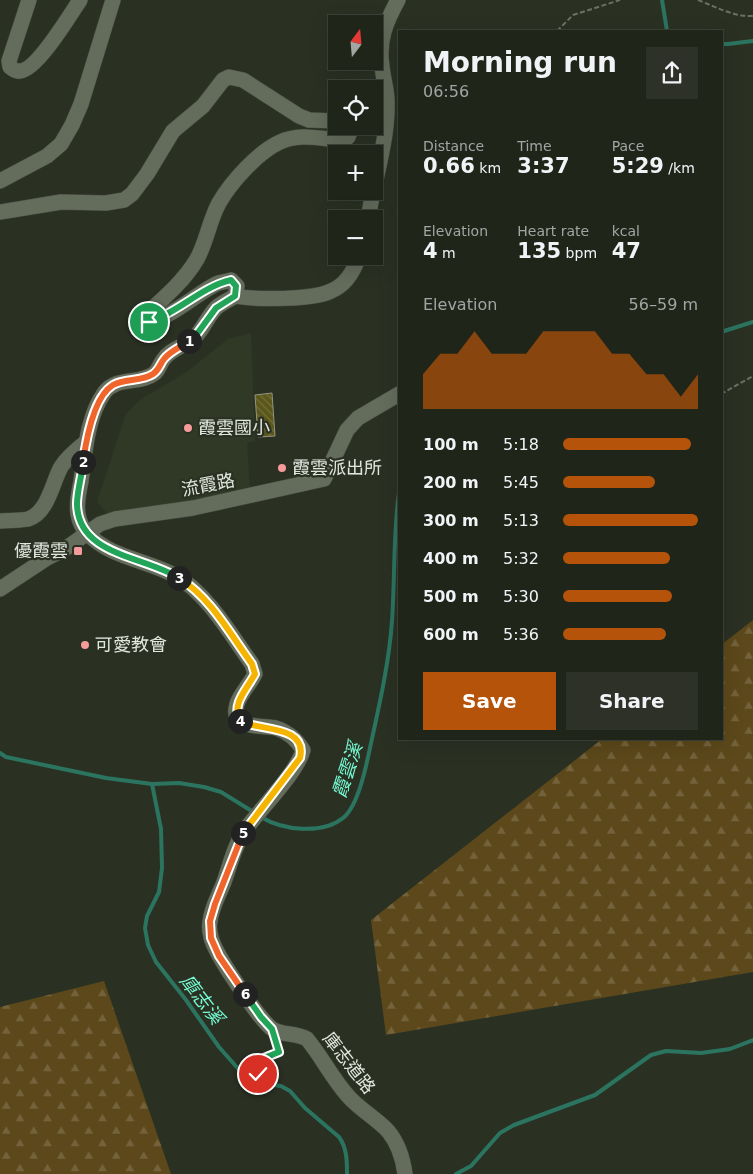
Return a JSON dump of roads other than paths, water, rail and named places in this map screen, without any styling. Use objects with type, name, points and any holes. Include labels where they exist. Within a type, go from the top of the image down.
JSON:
[{"type":"street","points":[[29,0],[9,61],[10,66],[15,71],[28,69],[40,59],[80,0]]},
{"type":"street","points":[[0,181],[47,156],[61,144],[81,104],[113,0]]},
{"type":"street","points":[[383,147],[387,101],[381,63],[381,43],[384,28],[398,0]]},
{"type":"street","points":[[0,212],[61,202],[106,204],[124,200],[132,194],[147,174],[173,131],[203,106],[223,80],[229,77],[243,80],[299,116],[319,121],[328,121]]},
{"type":"street","points":[[235,296],[236,286],[231,280],[217,284],[168,314],[145,322],[145,315],[171,291],[196,261],[219,202],[241,172],[268,149],[281,141],[304,136],[344,140],[349,135]]},
{"type":"street","points":[[87,534],[78,514],[77,502],[86,442],[97,406],[104,393],[112,385],[144,378],[154,373],[169,354],[194,338],[216,308],[235,296],[250,299],[284,298],[314,296],[330,292],[343,284],[352,273],[355,265]]},
{"type":"street","name":"流霞路","points":[[0,589],[100,524],[115,519],[193,508],[324,479],[347,430],[358,418],[398,395]]},
{"type":"street","points":[[0,521],[29,518],[40,511],[46,503],[62,466],[86,442]]},
{"type":"street","name":"庫志道路","points":[[87,534],[101,545],[176,576],[192,586],[205,600],[252,664],[255,674],[238,703],[236,712],[239,720],[248,725],[276,728],[287,733],[298,742],[302,750],[300,758],[244,831],[215,904],[210,921],[211,938],[219,956],[261,1017],[272,1029],[280,1033],[299,1034],[307,1039],[346,1094],[388,1131],[403,1160],[405,1174]]},
{"type":"waterway","points":[[662,0],[667,30]]},
{"type":"waterway","name":"霞雲溪","points":[[723,44],[753,41]]},
{"type":"waterway","points":[[723,331],[753,322]]},
{"type":"waterway","name":"霞雲溪","points":[[261,817],[291,828],[313,829],[324,827],[343,818],[357,796],[364,775],[389,653],[398,504]]},
{"type":"waterway","name":"霞雲溪","points":[[0,753],[6,757],[106,778],[152,784],[179,783],[204,787],[221,792],[255,813]]},
{"type":"waterway","name":"庫志溪","points":[[152,784],[161,829],[162,868],[159,892],[147,916],[145,928],[148,945],[156,962],[219,1047],[241,1072],[257,1083],[281,1086],[290,1091],[305,1108],[339,1137],[347,1159],[347,1174]]},
{"type":"waterway","points":[[456,1174],[471,1166],[500,1133],[514,1125],[595,1095],[651,1055],[666,1051],[701,1053],[730,1049],[753,1040]]},
{"type":"place","name":"霞雲國小","points":[[188,428]]},
{"type":"place","name":"霞雲派出所","points":[[282,468]]},
{"type":"place","name":"優霞雲","points":[[78,551]]},
{"type":"place","name":"可愛教會","points":[[85,645]]}]
